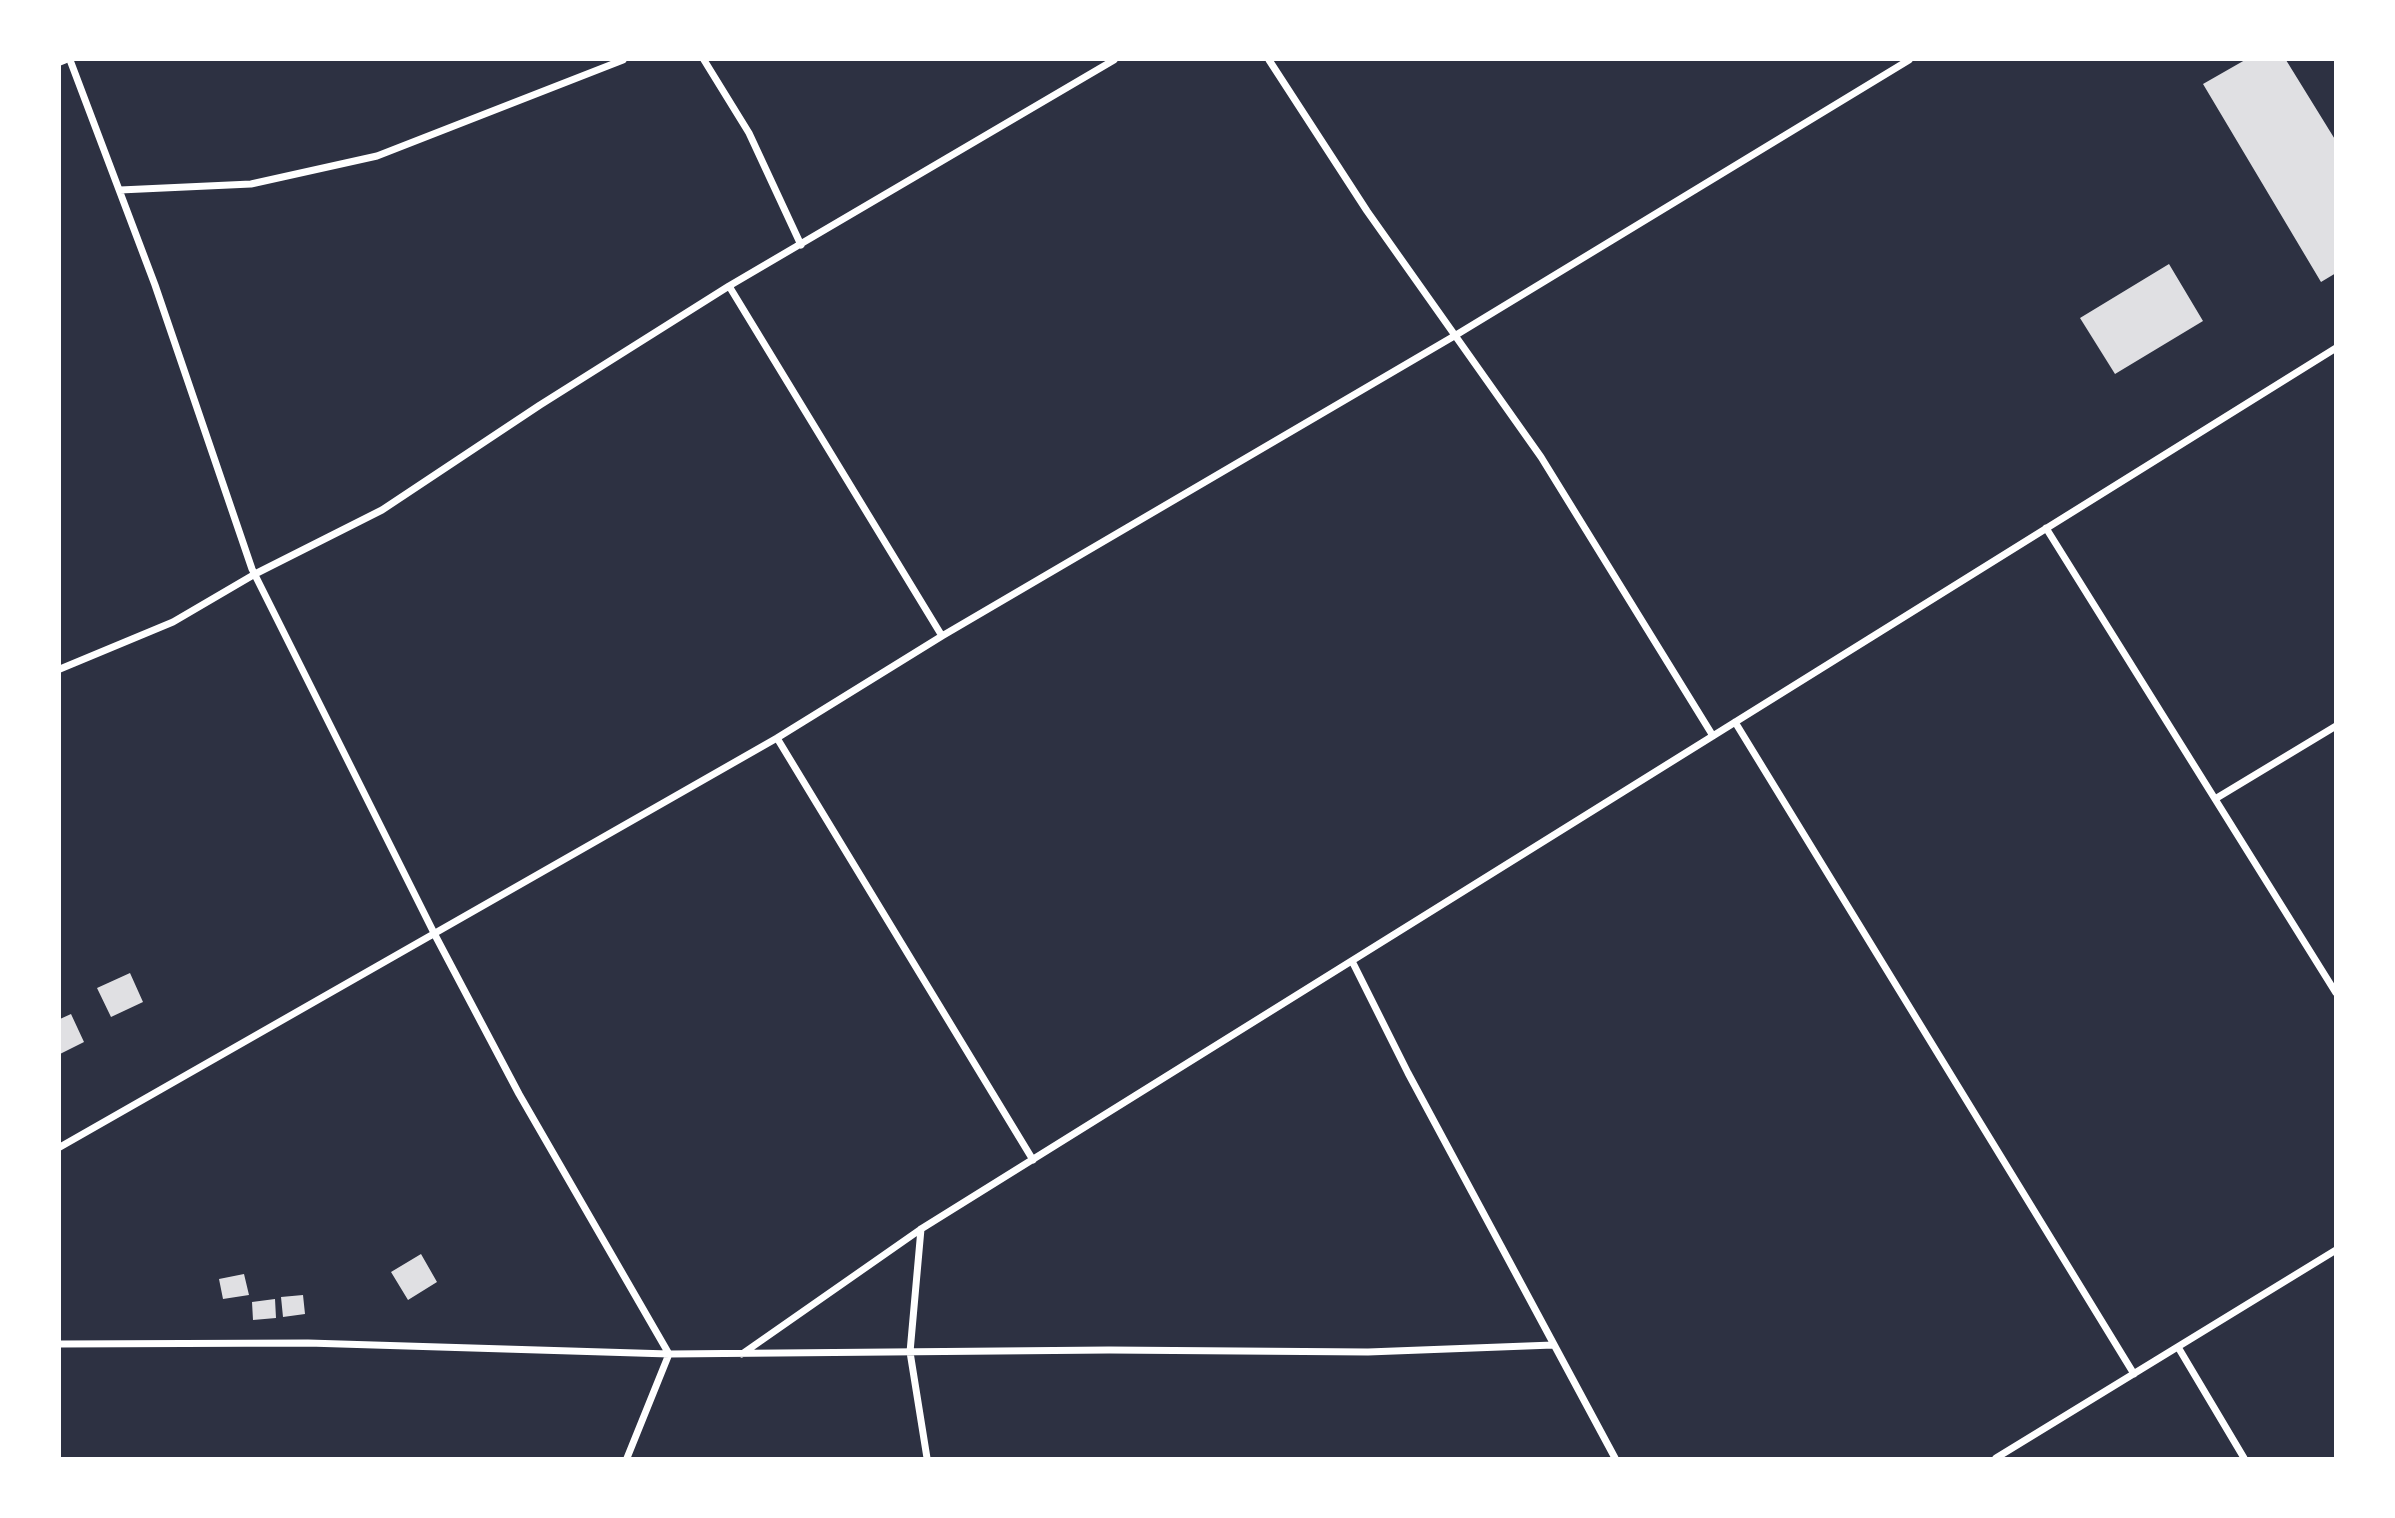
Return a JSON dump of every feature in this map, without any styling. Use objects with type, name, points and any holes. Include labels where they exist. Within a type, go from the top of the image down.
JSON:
[{"type":"street","points":[[60,62],[68,60],[120,190],[255,574],[435,935],[519,1094],[669,1354]]},
{"type":"street","points":[[120,190],[251,184],[377,156],[623,60]]},
{"type":"street","points":[[704,60],[749,132],[801,245]]},
{"type":"street","points":[[60,669],[173,622],[255,574],[382,510],[540,405],[729,286],[1114,60]]},
{"type":"street","points":[[1269,60],[1367,211],[1541,457],[1713,736]]},
{"type":"street","points":[[60,1147],[777,738],[942,636],[1456,335],[1909,60]]},
{"type":"street","points":[[729,286],[942,636]]},
{"type":"street","points":[[742,1354],[921,1230],[2336,348]]},
{"type":"street","points":[[2046,528],[2336,993]]},
{"type":"street","points":[[1735,722],[2134,1374]]},
{"type":"street","points":[[2215,799],[2336,726]]},
{"type":"street","points":[[777,738],[1033,1160]]},
{"type":"street","points":[[1352,961],[1408,1073],[1615,1458]]},
{"type":"street","points":[[921,1230],[909,1352],[928,1458]]},
{"type":"street","points":[[1996,1458],[2336,1250]]},
{"type":"street","points":[[60,1344],[308,1343],[669,1354],[1110,1350],[1368,1352],[1553,1345]]},
{"type":"street","points":[[2178,1347],[2244,1458]]},
{"type":"street","points":[[627,1458],[669,1354]]},
{"type":"building","points":[[2245,60],[2286,60],[2336,141],[2336,273],[2321,282],[2203,84]]},
{"type":"building","points":[[2169,264],[2203,321],[2115,374],[2080,318]]},
{"type":"building","points":[[130,973],[143,1002],[111,1017],[97,988]]},
{"type":"building","points":[[71,1014],[84,1042],[60,1054],[60,1019]]},
{"type":"building","points":[[421,1254],[437,1282],[408,1300],[391,1272]]},
{"type":"building","points":[[244,1274],[249,1295],[223,1299],[219,1279]]},
{"type":"building","points":[[303,1295],[305,1314],[283,1317],[281,1297]]},
{"type":"building","points":[[275,1299],[276,1318],[253,1320],[252,1302]]}]
